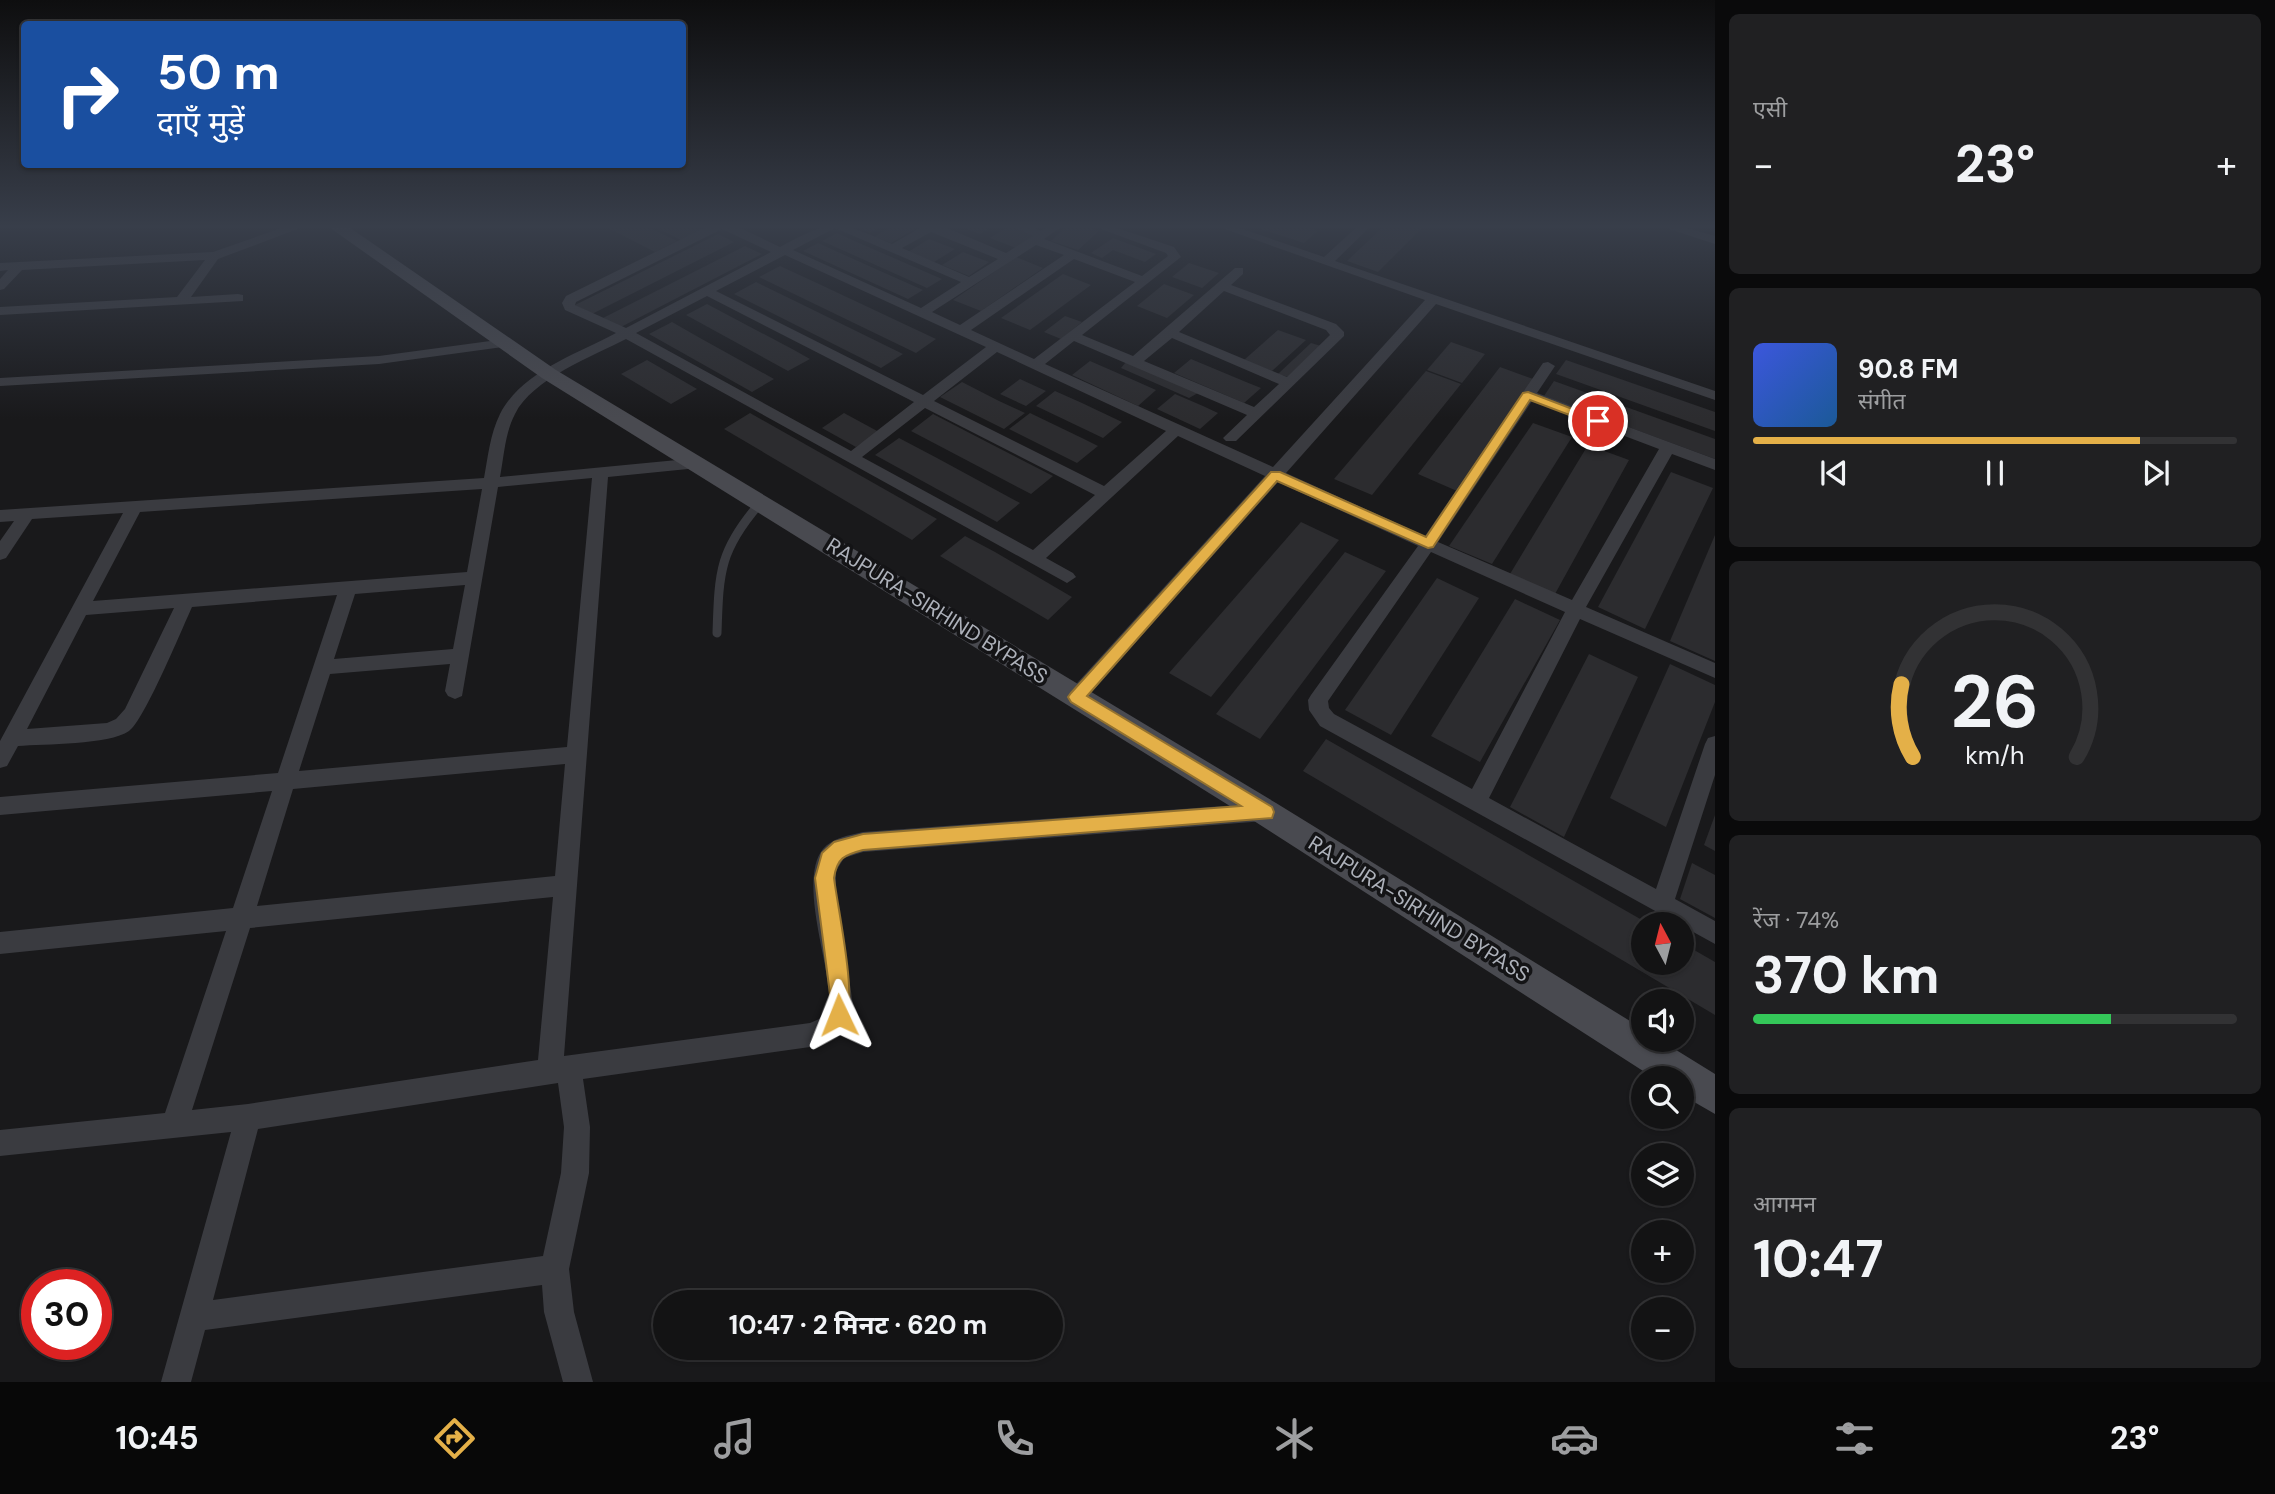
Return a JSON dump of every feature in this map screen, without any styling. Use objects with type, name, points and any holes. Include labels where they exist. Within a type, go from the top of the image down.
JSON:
[{"type":"main road","name":"RAJPURA-SIRHIND BYPASS","points":[[427,289],[549,374],[1265,812],[1715,1096]]},
{"type":"street","points":[[181,301],[189,289]]},
{"type":"street","points":[[590,289],[571,299],[568,303],[570,307],[626,333],[1067,578]]},
{"type":"street","points":[[455,691],[491,483],[504,418],[512,402],[549,374],[710,289]]},
{"type":"street","points":[[869,289],[1275,475],[1715,671]]},
{"type":"street","points":[[922,313],[958,289]]},
{"type":"street","points":[[961,331],[1021,289]]},
{"type":"street","points":[[1035,365],[1133,289]]},
{"type":"street","points":[[1134,362],[1218,289]]},
{"type":"street","points":[[1231,289],[1337,332],[1337,336],[1231,438]]},
{"type":"street","points":[[1406,289],[1715,396]]},
{"type":"street","points":[[707,291],[1106,494]]},
{"type":"street","points":[[0,311],[238,298]]},
{"type":"street","points":[[1076,697],[1433,299]]},
{"type":"street","points":[[1170,333],[1287,382]]},
{"type":"street","points":[[1073,336],[1255,413]]},
{"type":"street","points":[[0,382],[379,360],[505,343]]},
{"type":"street","points":[[851,458],[995,347]]},
{"type":"street","points":[[1548,366],[1428,544],[1318,700],[1319,710],[1327,720],[1715,933]]},
{"type":"street","points":[[1528,395],[1715,465]]},
{"type":"street","points":[[1034,559],[1176,430]]},
{"type":"street","points":[[1476,802],[1576,610],[1668,447]]},
{"type":"street","points":[[0,516],[491,483],[698,463]]},
{"type":"street","points":[[578,1382],[559,1312],[555,1269],[575,1173],[577,1127],[559,1070],[566,885],[600,473]]},
{"type":"street","points":[[0,760],[134,507]]},
{"type":"street","points":[[0,554],[27,514]]},
{"type":"street","points":[[80,609],[474,578]]},
{"type":"street","points":[[174,1126],[348,588]]},
{"type":"street","points":[[13,738],[109,731],[123,725],[132,714],[186,601]]},
{"type":"street","points":[[322,667],[461,656]]},
{"type":"street","points":[[1662,904],[1708,787],[1715,744]]},
{"type":"street","points":[[0,806],[577,755]]},
{"type":"street","points":[[0,1143],[248,1118],[810,1035],[829,1028],[839,1015],[840,994],[824,878],[828,859],[840,847],[863,842],[1265,812]]},
{"type":"street","points":[[0,943],[566,885]]},
{"type":"street","points":[[176,1382],[248,1118]]},
{"type":"street","points":[[192,1317],[555,1269]]},
{"type":"lane","points":[[717,633],[720,565],[726,546],[736,529],[761,502]]},
{"type":"building","points":[[606,289],[640,289],[592,314],[575,305]]},
{"type":"building","points":[[659,289],[693,289],[619,328],[603,318]]},
{"type":"building","points":[[742,289],[771,289],[903,354],[881,368],[734,294]]},
{"type":"building","points":[[785,289],[830,289],[936,339],[916,353]]},
{"type":"building","points":[[887,289],[923,290],[908,299]]},
{"type":"building","points":[[968,289],[1012,289],[981,311],[953,300]]},
{"type":"building","points":[[1041,289],[1085,289],[1030,330],[1001,318]]},
{"type":"building","points":[[1157,289],[1179,289],[1194,295],[1167,318],[1137,306]]},
{"type":"building","points":[[707,304],[810,359],[788,371],[686,315]]},
{"type":"building","points":[[1065,316],[1082,322],[1061,339],[1044,332]]},
{"type":"building","points":[[672,322],[774,379],[752,392],[649,334]]},
{"type":"building","points":[[1278,330],[1306,340],[1272,371],[1244,360]]},
{"type":"building","points":[[1451,342],[1485,354],[1462,383],[1427,370]]},
{"type":"building","points":[[1311,343],[1321,346],[1288,377],[1278,374]]},
{"type":"building","points":[[1191,359],[1261,388],[1244,403],[1174,373]]},
{"type":"building","points":[[647,360],[697,389],[671,404],[621,374]]},
{"type":"building","points":[[1566,360],[1715,412],[1715,431],[1556,374]]},
{"type":"building","points":[[1090,361],[1156,390],[1138,406],[1072,375]]},
{"type":"building","points":[[1126,362],[1198,393],[1189,398],[1121,368]]},
{"type":"building","points":[[1500,367],[1536,380],[1457,491],[1418,474]]},
{"type":"building","points":[[1426,371],[1461,384],[1372,495],[1334,479]]},
{"type":"building","points":[[1020,379],[1046,391],[1026,406],[1000,394]]},
{"type":"building","points":[[1554,381],[1715,439],[1715,459],[1544,396]]},
{"type":"building","points":[[962,382],[1025,413],[1004,429],[940,397]]},
{"type":"building","points":[[1055,391],[1122,422],[1103,438],[1036,406]]},
{"type":"building","points":[[1175,394],[1218,413],[1200,429],[1157,409]]},
{"type":"building","points":[[750,413],[937,519],[912,540],[724,429]]},
{"type":"building","points":[[844,413],[879,432],[856,447],[822,428]]},
{"type":"building","points":[[1030,413],[1098,446],[1077,463],[1009,429]]},
{"type":"building","points":[[933,414],[1053,476],[1031,494],[911,431]]},
{"type":"building","points":[[1533,423],[1572,437],[1492,564],[1449,546]]},
{"type":"building","points":[[899,438],[1020,503],[997,522],[875,455]]},
{"type":"building","points":[[1588,445],[1629,460],[1555,594],[1510,574]]},
{"type":"building","points":[[1671,472],[1713,488],[1645,629],[1598,607]]},
{"type":"building","points":[[1301,522],[1339,540],[1211,697],[1169,673]]},
{"type":"building","points":[[1715,535],[1715,661],[1670,641]]},
{"type":"building","points":[[965,536],[1072,597],[1048,620],[940,556]]},
{"type":"building","points":[[1345,552],[1386,571],[1260,739],[1216,714]]},
{"type":"building","points":[[1437,578],[1479,598],[1391,735],[1345,710]]},
{"type":"building","points":[[1515,599],[1560,620],[1480,762],[1431,736]]},
{"type":"building","points":[[1589,654],[1638,677],[1564,837],[1510,807]]},
{"type":"building","points":[[1670,664],[1715,685],[1715,702],[1666,827],[1610,798]]},
{"type":"building","points":[[1326,739],[1631,914],[1631,965],[1303,771]]},
{"type":"building","points":[[1715,815],[1715,851],[1704,845]]},
{"type":"building","points":[[1692,863],[1715,875],[1715,918],[1680,899]]},
{"type":"building","points":[[1694,950],[1715,962],[1715,1015],[1694,1003],[1694,989],[1671,989],[1647,975],[1694,975]]},
{"type":"route","points":[[839,1015],[840,994],[824,878],[828,859],[840,847],[863,842],[1265,812],[1076,697],[1275,475],[1428,544],[1528,395],[1598,421]]}]
